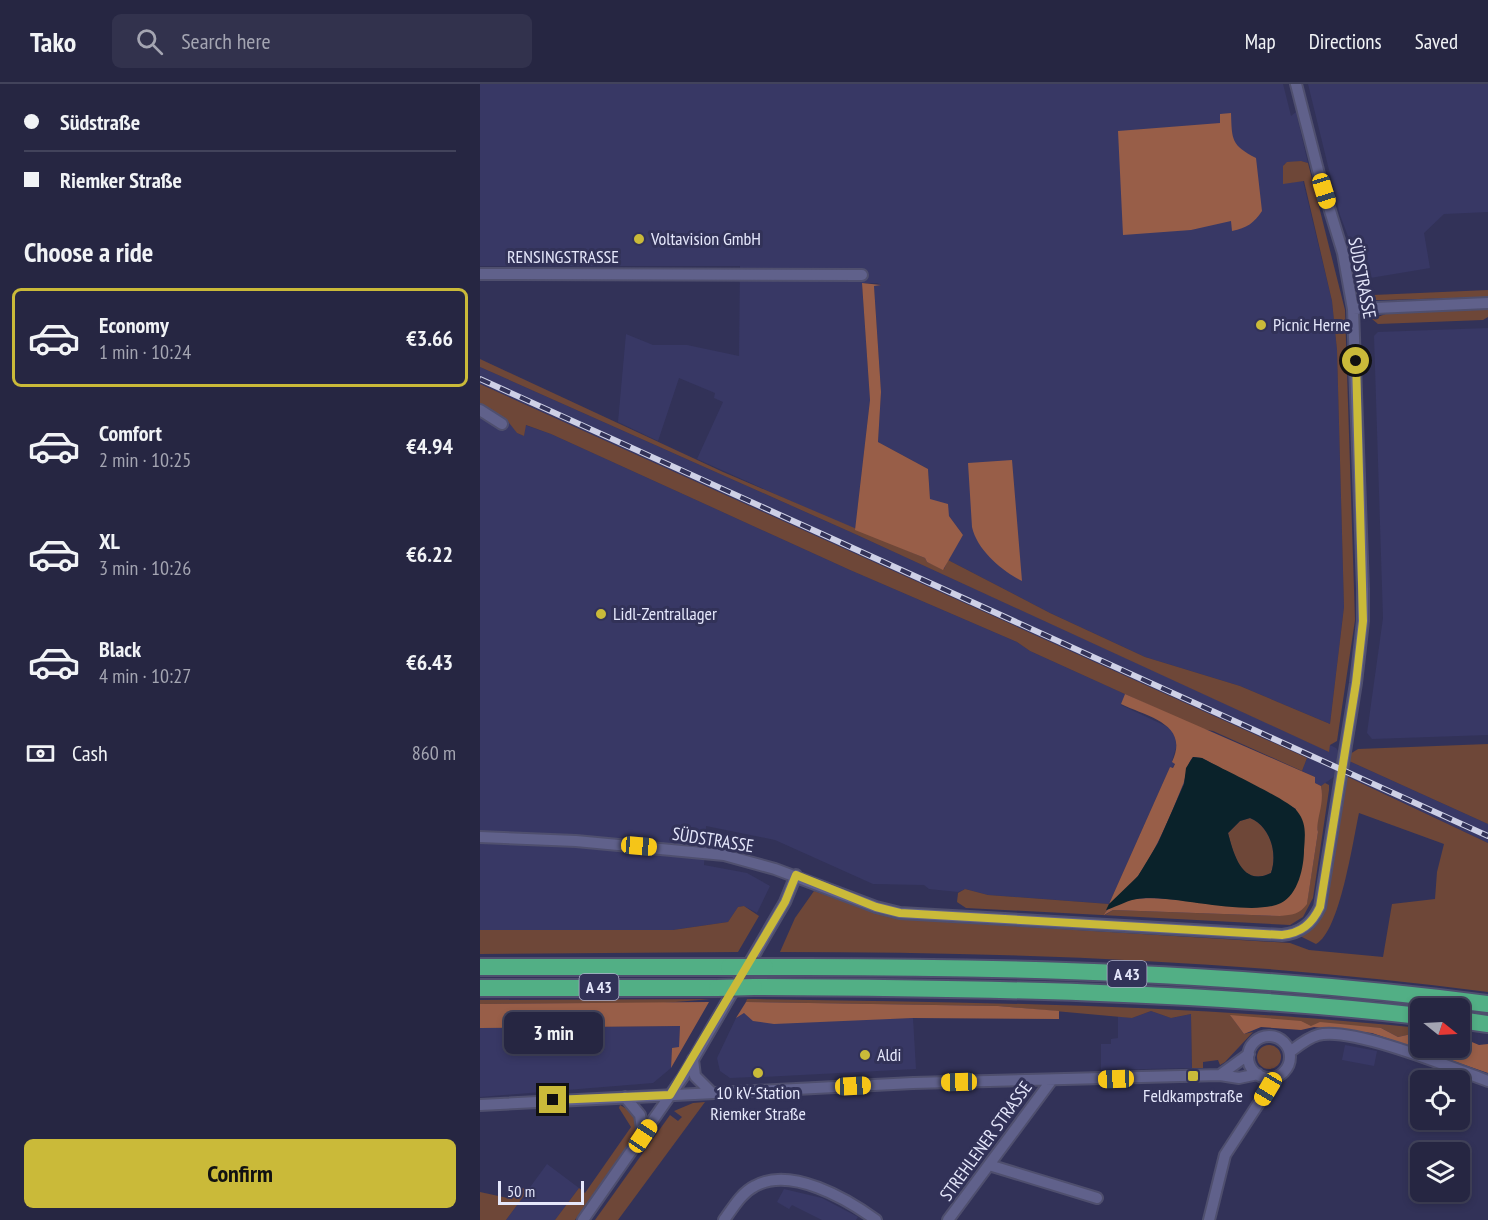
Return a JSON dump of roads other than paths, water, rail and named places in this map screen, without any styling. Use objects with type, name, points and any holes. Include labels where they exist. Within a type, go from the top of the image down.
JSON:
[{"type":"highway","name":"A 43","points":[[480,967],[878,967],[1168,976],[1307,985],[1488,1004]]},
{"type":"highway","name":"A 43","points":[[480,988],[953,988],[1177,995],[1410,1015]]},
{"type":"highway","points":[[1470,1021],[1488,1024]]},
{"type":"street","name":"SÜDSTRASSE","points":[[480,837],[686,850],[724,855],[796,875],[876,907],[900,913],[1282,935],[1297,932],[1310,924],[1320,907],[1356,683],[1363,621],[1353,309],[1343,253],[1320,178],[1296,84]]},
{"type":"street","name":"RENSINGSTRASSE","points":[[480,274],[862,275]]},
{"type":"street","points":[[1353,309],[1488,303]]},
{"type":"street","points":[[480,410],[502,424]]},
{"type":"street","points":[[583,1220],[643,1136],[693,1059],[785,902],[796,875]]},
{"type":"street","points":[[1290,1052],[1319,1035],[1338,1035],[1394,1047],[1488,1081]]},
{"type":"street","points":[[1264,1037],[1280,1039],[1290,1052],[1290,1059],[1284,1072],[1270,1078],[1252,1069],[1249,1054],[1251,1047],[1264,1037]]},
{"type":"street","points":[[1220,1075],[1249,1054]]},
{"type":"street","points":[[693,1059],[695,1076],[711,1092]]},
{"type":"street","points":[[480,1105],[913,1083],[1220,1075],[1239,1078],[1258,1074]]},
{"type":"street","points":[[1222,1220],[1210,1218],[1225,1155],[1268,1089],[1270,1078]]},
{"type":"street","name":"STREHLENER STRASSE","points":[[948,1220],[1051,1081]]},
{"type":"street","points":[[625,1097],[640,1115],[643,1136]]},
{"type":"street","points":[[989,1166],[1096,1198]]},
{"type":"street","points":[[724,1220],[747,1191],[756,1185],[776,1180],[807,1184],[834,1194],[876,1220]]},
{"type":"water","points":[[1193,757],[1202,758],[1268,792],[1297,811],[1305,830],[1304,857],[1299,880],[1287,899],[1270,907],[1255,908],[1140,898],[1106,910],[1109,904],[1138,876],[1158,843],[1184,784],[1186,768]],"holes":[[[1250,818],[1263,827],[1273,849],[1271,873],[1261,876],[1253,876],[1241,867],[1228,833],[1240,821]]]},
{"type":"railway","points":[[480,379],[1488,836]]},
{"type":"place","name":"Voltavision GmbH","points":[[639,239]]},
{"type":"place","name":"Picnic Herne","points":[[1261,325]]},
{"type":"place","name":"Lidl-Zentrallager","points":[[601,614]]},
{"type":"place","name":"Aldi","points":[[865,1055]]},
{"type":"place","name":"10 kV-Station Riemker Straße","points":[[758,1073]]},
{"type":"place","name":"Feldkampstraße","points":[[1193,1076]]}]
